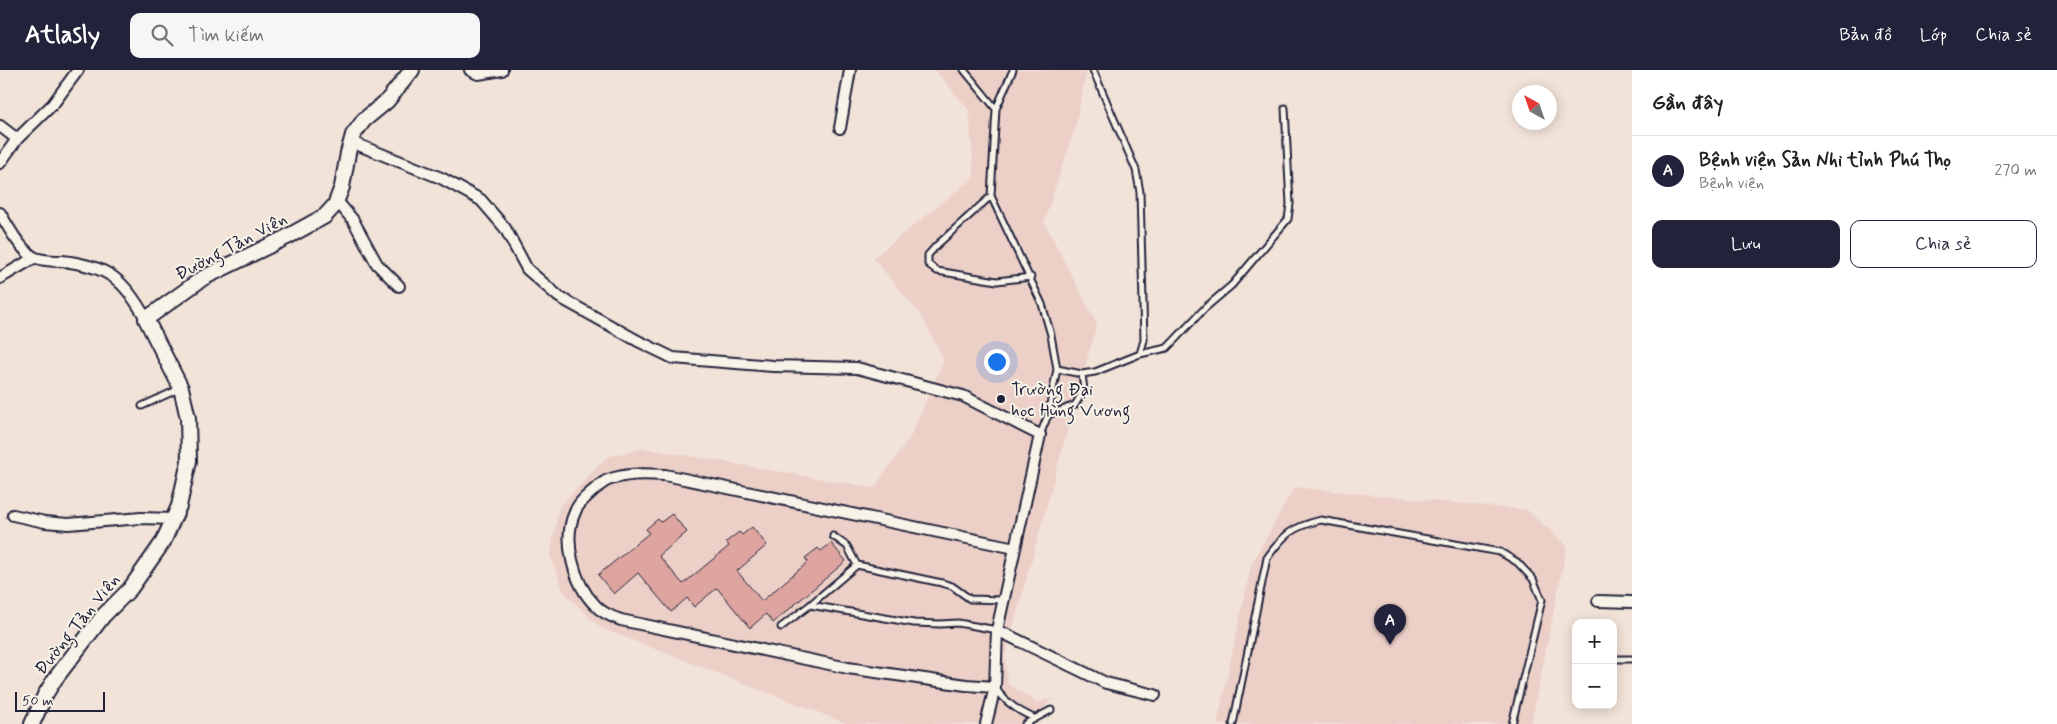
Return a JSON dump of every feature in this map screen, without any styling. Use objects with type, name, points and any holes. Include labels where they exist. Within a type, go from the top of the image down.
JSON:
[{"type":"street","points":[[0,163],[17,139],[53,104],[78,70]]},
{"type":"street","name":"Đường Tản Viên","points":[[32,724],[45,695],[55,679],[103,616],[130,589],[163,542],[179,506],[189,461],[188,418],[181,388],[146,319],[203,278],[287,237],[325,216],[337,201],[342,188],[350,142],[353,135],[364,120],[386,101],[412,70]]},
{"type":"street","points":[[470,70],[478,74],[502,70]]},
{"type":"street","points":[[840,128],[850,70]]},
{"type":"street","points":[[0,126],[17,139]]},
{"type":"street","points":[[350,142],[441,178],[481,200],[505,228],[527,269],[559,297],[638,341],[673,358],[773,366],[858,368],[963,396],[1040,435],[997,630],[995,687],[986,724]]},
{"type":"street","points":[[337,201],[353,220],[378,264],[399,286]]},
{"type":"street","points":[[0,213],[25,250],[34,258],[92,265],[115,276],[129,290],[146,319]]},
{"type":"street","points":[[0,278],[34,258]]},
{"type":"street","points":[[995,687],[966,685],[848,668],[614,618],[596,606],[585,594],[574,573],[569,533],[575,511],[589,494],[607,481],[633,473],[665,475],[1014,548]]},
{"type":"street","points":[[13,515],[45,522],[68,524],[141,518],[173,519]]},
{"type":"street","points":[[1598,601],[1632,602]]},
{"type":"street","points":[[997,630],[1106,683],[1155,695]]},
{"type":"lane","points":[[964,70],[996,109]]},
{"type":"lane","points":[[1013,70],[996,109],[991,196],[1031,277],[1042,304],[1051,335],[1057,369],[1048,415],[1040,435]]},
{"type":"lane","points":[[1093,70],[1136,170],[1140,192],[1144,340],[1140,354]]},
{"type":"lane","points":[[1057,369],[1082,374],[1095,372],[1140,354],[1167,348],[1205,308],[1232,285],[1288,219],[1290,204],[1285,108]]},
{"type":"lane","points":[[991,196],[937,245],[928,256],[928,264],[937,271],[997,281],[1031,277]]},
{"type":"lane","points":[[1048,415],[1075,405],[1084,390],[1082,374]]},
{"type":"lane","points":[[142,406],[181,388]]},
{"type":"lane","points":[[1232,724],[1267,558],[1280,539],[1299,525],[1321,520],[1500,552],[1517,562],[1533,579],[1542,600],[1512,724]]},
{"type":"lane","points":[[833,536],[847,546],[857,565]]},
{"type":"lane","points":[[857,565],[952,586],[970,599],[1003,600]]},
{"type":"lane","points":[[781,626],[810,605],[857,565]]},
{"type":"lane","points":[[810,605],[914,623],[958,623],[997,630]]},
{"type":"lane","points":[[1618,659],[1632,659]]},
{"type":"lane","points":[[995,687],[1001,697],[1021,712],[1034,718]]},
{"type":"lane","points":[[1025,724],[1052,710]]},
{"type":"shaded area","name":"Trường Đại học Hùng Vương","points":[[935,70],[1087,70],[1075,128],[1044,222],[1097,324],[1005,656],[1008,684],[1037,702],[1051,699],[1034,724],[848,724],[601,628],[564,593],[550,556],[559,507],[607,457],[644,448],[874,488],[910,437],[944,360],[920,314],[873,258],[974,177],[969,110]]},
{"type":"shaded area","points":[[1294,487],[1527,510],[1567,546],[1531,724],[1217,724],[1251,565]]},
{"type":"building","points":[[672,514],[687,532],[659,556],[683,584],[729,546],[726,542],[739,532],[742,535],[752,527],[767,545],[737,571],[762,601],[808,562],[805,558],[818,548],[821,551],[831,543],[846,561],[773,623],[766,614],[750,628],[717,588],[694,607],[687,598],[671,612],[638,573],[614,594],[598,575],[649,533],[646,529],[658,519],[661,522]]},
{"type":"place","name":"Trường Đại học Hùng Vương","points":[[1001,399]]},
{"type":"place","name":"Bệnh viện Sản Nhi tỉnh Phú Thọ","points":[[1390,645]]}]
